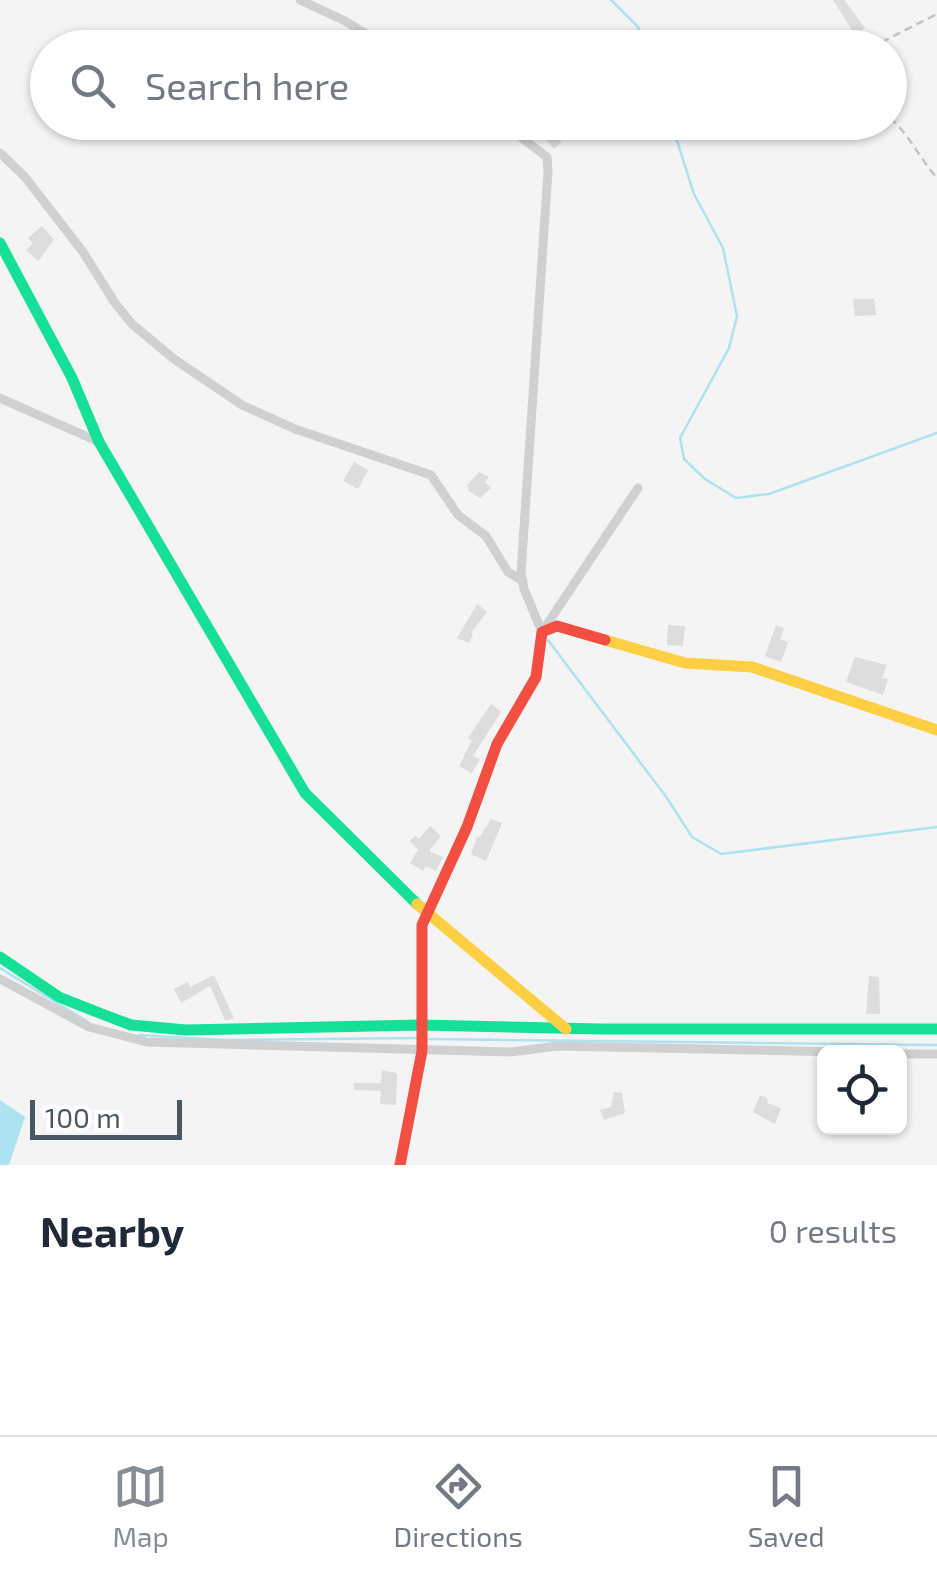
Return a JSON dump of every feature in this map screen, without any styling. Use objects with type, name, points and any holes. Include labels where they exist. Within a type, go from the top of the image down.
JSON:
[{"type":"street","points":[[300,0],[361,30]]},
{"type":"street","points":[[524,140],[547,158],[548,170],[523,580],[542,632]]},
{"type":"street","points":[[0,153],[25,177],[83,252],[132,324],[174,359],[212,388],[242,404],[296,428],[431,475],[458,515],[486,536],[508,572],[523,580]]},
{"type":"street","points":[[0,243],[72,378],[98,442],[305,793],[428,915],[566,1029]]},
{"type":"street","points":[[0,398],[98,442]]},
{"type":"street","points":[[400,1165],[422,1051],[421,935],[428,915],[467,827],[497,744],[536,677],[542,632],[638,488]]},
{"type":"street","points":[[542,632],[557,626],[684,663],[752,667],[937,730]]},
{"type":"street","points":[[0,957],[59,997],[131,1025],[186,1030],[937,1029]]},
{"type":"street","points":[[0,979],[89,1027],[147,1042],[422,1051],[511,1052],[557,1046],[817,1051]]},
{"type":"street","points":[[907,1054],[937,1054]]},
{"type":"path","points":[[905,30],[937,14]]},
{"type":"path","points":[[907,137],[937,178]]},
{"type":"water","points":[[0,1100],[25,1117],[9,1165],[0,1165]]},
{"type":"building","points":[[833,0],[844,0],[865,28],[852,30]]},
{"type":"building","points":[[546,140],[562,142],[554,149]]},
{"type":"building","points":[[42,226],[54,240],[38,261],[26,250],[33,243],[28,238]]},
{"type":"building","points":[[853,299],[874,299],[876,315],[855,316]]},
{"type":"building","points":[[354,462],[368,470],[358,489],[343,481]]},
{"type":"building","points":[[479,472],[489,477],[485,482],[491,488],[480,498],[467,485]]},
{"type":"building","points":[[477,604],[487,612],[471,633],[469,643],[457,638]]},
{"type":"building","points":[[668,625],[685,626],[683,646],[667,645]]},
{"type":"building","points":[[776,625],[784,628],[780,639],[788,642],[781,662],[765,656]]},
{"type":"building","points":[[855,657],[887,665],[882,678],[888,679],[883,695],[846,682]]},
{"type":"building","points":[[491,704],[501,712],[473,756],[480,759],[472,773],[459,766],[472,740],[468,738]]},
{"type":"building","points":[[491,819],[502,823],[486,861],[471,854],[477,837]]},
{"type":"building","points":[[430,826],[441,836],[429,851],[443,857],[436,871],[426,866],[423,871],[410,863],[418,850],[410,841],[415,836],[419,839]]},
{"type":"building","points":[[214,975],[234,1018],[229,1020],[225,1020],[210,986],[181,1003],[174,989],[188,982],[190,987]]},
{"type":"building","points":[[869,976],[879,977],[880,1014],[866,1014]]},
{"type":"building","points":[[382,1070],[397,1073],[396,1105],[380,1104],[381,1091],[354,1090],[354,1083],[381,1083]]},
{"type":"building","points":[[614,1092],[622,1093],[625,1113],[604,1120],[600,1110],[611,1107]]},
{"type":"building","points":[[760,1095],[768,1099],[767,1103],[781,1108],[775,1124],[753,1112]]},
{"type":"waterway","points":[[611,0],[639,30]]},
{"type":"waterway","points":[[677,140],[694,194],[723,248],[737,316],[729,348],[680,438],[684,459],[705,479],[736,498],[769,494],[937,433]]},
{"type":"waterway","points":[[548,640],[692,837],[721,854],[937,827]]},
{"type":"waterway","points":[[0,968],[88,1022]]},
{"type":"waterway","points":[[139,1035],[223,1040],[416,1038]]},
{"type":"waterway","points":[[429,1039],[937,1045]]},
{"type":"traffic: fast","points":[[0,243],[72,378],[99,442],[305,793],[417,904]]},
{"type":"traffic: fast","points":[[0,957],[59,997],[102,1014],[131,1025],[186,1030],[420,1025],[937,1029]]},
{"type":"traffic: slow","points":[[605,640],[685,663],[752,667],[937,730]]},
{"type":"traffic: slow","points":[[417,904],[566,1029]]},
{"type":"traffic: jam","points":[[400,1165],[422,1051],[422,925],[467,827],[497,744],[536,677],[542,632],[557,626],[605,640]]}]
